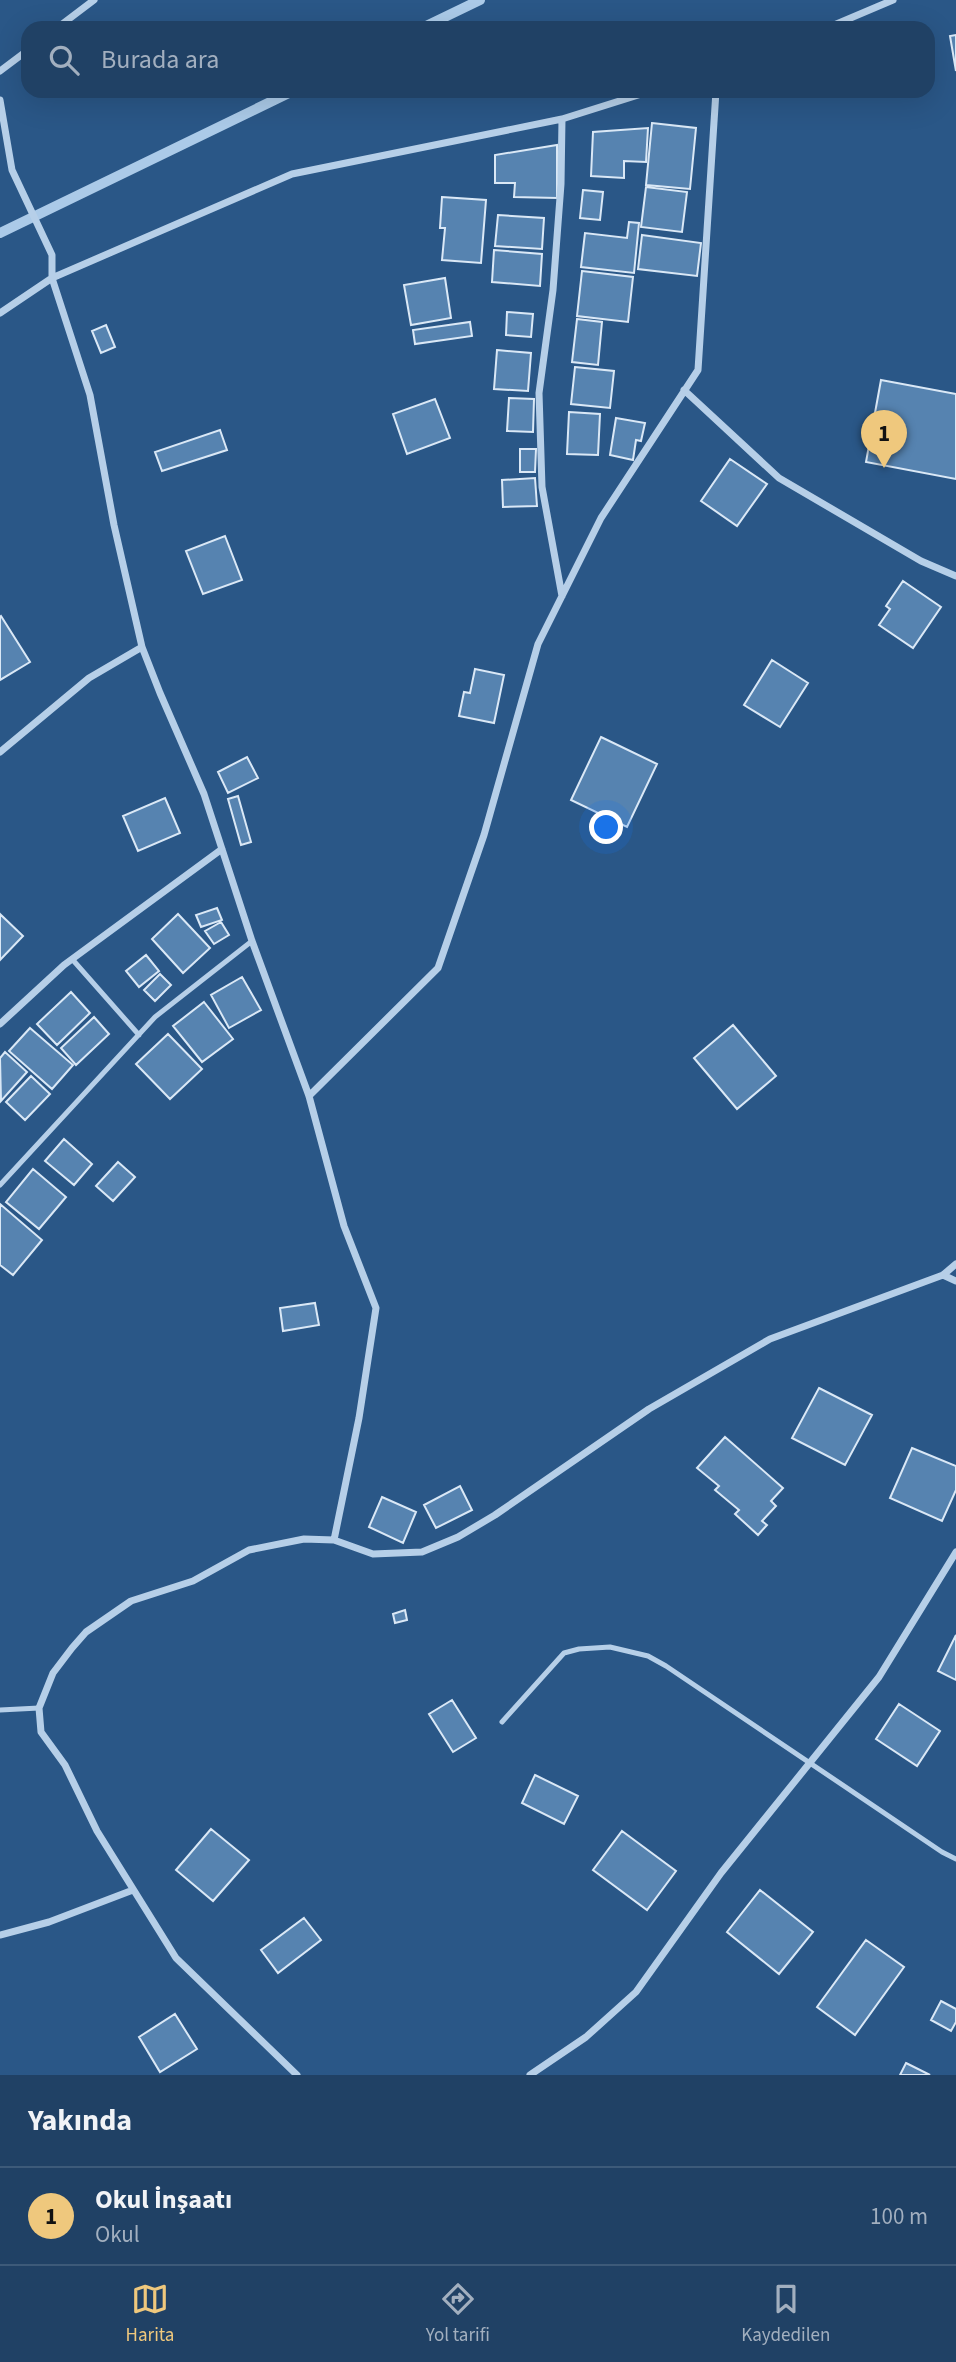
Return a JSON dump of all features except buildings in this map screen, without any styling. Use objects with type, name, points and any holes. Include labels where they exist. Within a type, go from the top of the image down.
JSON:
[{"type":"street","points":[[66,21],[94,0]]},
{"type":"street","points":[[844,21],[893,0]]},
{"type":"street","points":[[0,71],[21,55]]},
{"type":"street","points":[[0,313],[52,278],[292,174],[562,119],[629,98]]},
{"type":"street","points":[[309,1096],[438,968],[484,835],[538,644],[601,518],[698,370],[716,98]]},
{"type":"street","points":[[0,100],[12,170],[52,255],[52,278],[90,395],[114,525],[142,647],[204,794],[252,941],[309,1096],[344,1226],[376,1308],[359,1419],[334,1540]]},
{"type":"street","points":[[562,119],[561,184],[553,290],[539,393],[542,488],[563,596]]},
{"type":"street","points":[[684,390],[779,478],[921,561],[956,576]]},
{"type":"street","points":[[0,752],[89,678],[142,647]]},
{"type":"street","points":[[0,1024],[72,959],[222,849]]},
{"type":"street","points":[[298,2075],[176,1958],[133,1890],[97,1831],[65,1765],[41,1732],[39,1708],[52,1673],[86,1632],[131,1601],[193,1581],[249,1549],[304,1539],[334,1540],[373,1554],[422,1552],[458,1537],[495,1515],[649,1409],[770,1339],[943,1275],[956,1264]]},
{"type":"street","points":[[943,1275],[956,1281]]},
{"type":"street","points":[[530,2075],[586,2037],[636,1992],[721,1873],[879,1677],[956,1552]]},
{"type":"street","points":[[0,1935],[49,1922],[133,1890]]},
{"type":"lane","points":[[0,1185],[155,1017],[252,941]]},
{"type":"lane","points":[[72,959],[139,1035]]},
{"type":"lane","points":[[502,1722],[564,1653],[610,1647],[630,1650],[657,1661],[956,1859]]},
{"type":"lane","points":[[0,1710],[39,1708]]},
{"type":"waterway","points":[[436,21],[480,0]]},
{"type":"waterway","points":[[0,233],[279,98]]},
{"type":"place","name":"Okul İnşaatı","points":[[884,468]]}]
